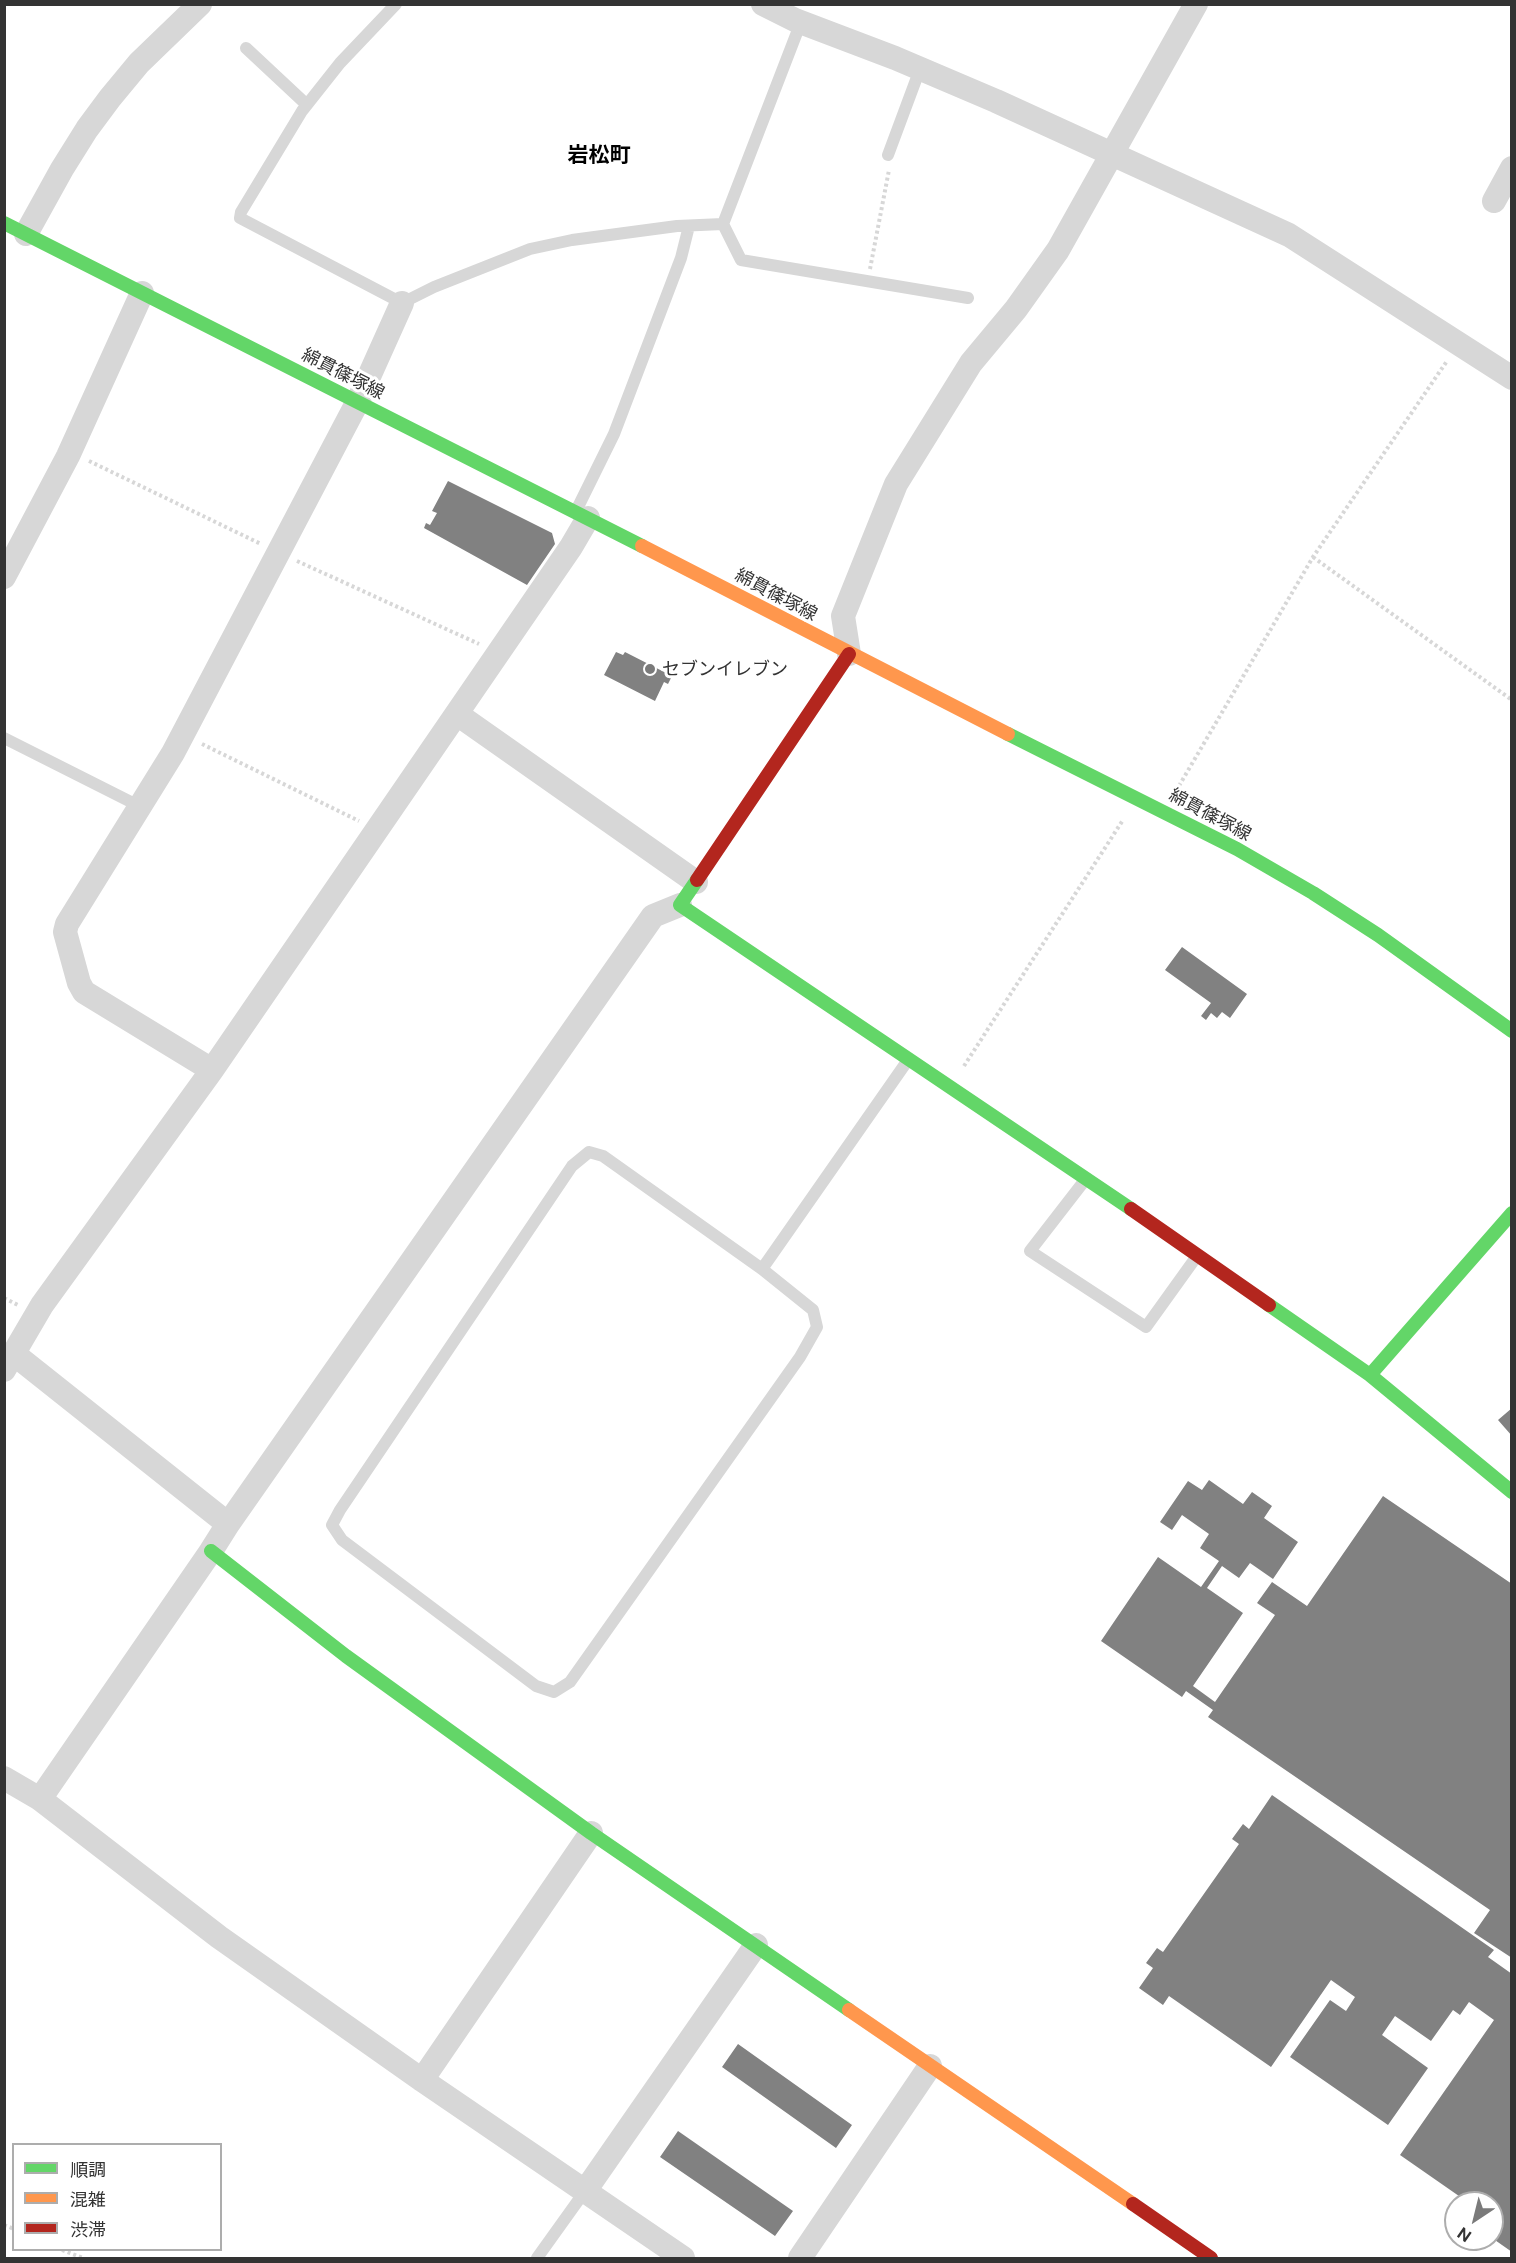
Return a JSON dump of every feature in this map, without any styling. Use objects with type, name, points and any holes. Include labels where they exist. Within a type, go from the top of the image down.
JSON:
[{"type":"street","points":[[26,234],[62,169],[110,98],[139,63],[200,4]]},
{"type":"street","points":[[763,4],[799,16],[920,69],[1289,236],[1512,378]]},
{"type":"street","points":[[40,1799],[228,1524],[653,916],[680,905],[849,654],[843,616],[896,484],[971,363],[1016,309],[1058,250],[1196,4]]},
{"type":"street","name":"綿貫篠塚線","points":[[4,224],[358,401],[849,654],[1138,797],[1237,849],[1313,893],[1434,974],[1512,1031]]},
{"type":"street","points":[[4,577],[69,452],[142,292]]},
{"type":"street","points":[[212,1070],[84,992],[78,983],[65,932],[66,924],[182,734],[358,401],[402,303]]},
{"type":"street","points":[[228,1524],[9,1362],[42,1305],[212,1070],[571,547],[582,515]]},
{"type":"street","points":[[457,714],[696,882]]},
{"type":"street","points":[[680,905],[1086,1178],[1370,1376],[1512,1492]]},
{"type":"street","points":[[1370,1376],[1512,1213]]},
{"type":"street","points":[[211,1551],[346,1656],[591,1833],[1211,2259]]},
{"type":"street","points":[[4,1778],[40,1799],[219,1937],[683,2259]]},
{"type":"street","points":[[422,2080],[591,1833]]},
{"type":"street","points":[[585,2191],[756,1945]]},
{"type":"street","points":[[800,2259],[930,2066]]},
{"type":"lane","points":[[396,4],[340,63],[307,105],[240,218],[402,303],[434,287],[530,249],[572,240],[689,225],[723,224]]},
{"type":"lane","points":[[799,16],[723,224],[741,260],[968,298]]},
{"type":"lane","points":[[246,48],[307,105]]},
{"type":"lane","points":[[890,157],[920,69]]},
{"type":"lane","points":[[582,515],[681,258],[689,225]]},
{"type":"lane","points":[[4,738],[139,806]]},
{"type":"lane","points":[[762,1269],[908,1059]]},
{"type":"lane","points":[[589,1152],[603,1156],[762,1269],[813,1311],[817,1327],[800,1357],[570,1682],[554,1692],[536,1686],[342,1540],[332,1525],[353,1490],[572,1166],[589,1152]]},
{"type":"lane","points":[[1086,1178],[1030,1251],[1146,1327],[1197,1255]]},
{"type":"lane","points":[[537,2259],[585,2191]]},
{"type":"path","points":[[867,281],[890,157]]},
{"type":"path","points":[[1164,811],[1313,557],[1459,343]]},
{"type":"path","points":[[69,452],[278,552],[498,653]]},
{"type":"path","points":[[1313,557],[1512,700]]},
{"type":"path","points":[[182,734],[377,830]]},
{"type":"path","points":[[950,1087],[1138,797]]},
{"type":"path","points":[[64,2251],[82,2259]]},
{"type":"building","points":[[448,481],[552,533],[555,544],[527,585],[424,528],[426,523],[430,525],[437,513],[432,511]]},
{"type":"building","points":[[616,652],[623,655],[625,652],[672,676],[668,684],[664,682],[655,701],[604,675]]},
{"type":"building","points":[[1182,947],[1247,994],[1230,1018],[1222,1012],[1217,1018],[1211,1013],[1206,1020],[1201,1016],[1211,1003],[1165,970]]},
{"type":"building","points":[[1512,1408],[1512,1436],[1498,1420]]},
{"type":"building","points":[[1209,1480],[1243,1504],[1252,1492],[1272,1506],[1264,1518],[1298,1542],[1273,1579],[1250,1563],[1239,1578],[1222,1566],[1207,1588],[1243,1613],[1193,1686],[1215,1702],[1275,1615],[1257,1603],[1272,1582],[1307,1606],[1383,1496],[1512,1584],[1512,1958],[1474,1933],[1490,1910],[1208,1717],[1213,1710],[1186,1691],[1182,1697],[1101,1641],[1158,1557],[1201,1587],[1219,1561],[1200,1548],[1209,1534],[1182,1515],[1172,1530],[1160,1522],[1188,1481],[1202,1490]]},
{"type":"building","points":[[1272,1795],[1494,1950],[1488,1957],[1512,1974],[1512,2252],[1504,2246],[1504,2191],[1452,2191],[1400,2155],[1494,2020],[1469,2002],[1460,2015],[1453,2010],[1431,2041],[1395,2016],[1382,2035],[1428,2068],[1388,2125],[1290,2057],[1330,2000],[1346,2011],[1355,1997],[1331,1980],[1271,2067],[1169,1996],[1163,2005],[1139,1988],[1153,1968],[1146,1963],[1157,1948],[1163,1952],[1239,1844],[1232,1839],[1243,1824],[1249,1829]]},
{"type":"building","points":[[738,2044],[852,2125],[836,2148],[722,2067]]},
{"type":"building","points":[[678,2131],[793,2211],[775,2236],[660,2157]]},
{"type":"traffic: fast","points":[[4,223],[642,546]]},
{"type":"traffic: fast","points":[[1008,734],[1237,849],[1313,893],[1378,935],[1512,1031]]},
{"type":"traffic: fast","points":[[697,880],[680,905],[1131,1209]]},
{"type":"traffic: fast","points":[[1370,1375],[1512,1213]]},
{"type":"traffic: fast","points":[[1269,1305],[1370,1375],[1512,1492]]},
{"type":"traffic: fast","points":[[211,1551],[346,1656],[591,1833],[849,2010]]},
{"type":"traffic: slow","points":[[642,546],[1008,734]]},
{"type":"traffic: slow","points":[[849,2010],[1133,2204]]},
{"type":"traffic: jam","points":[[697,880],[849,654]]},
{"type":"traffic: jam","points":[[1131,1209],[1269,1305]]},
{"type":"traffic: jam","points":[[1133,2204],[1211,2258]]},
{"type":"place","name":"セブンイレブン","points":[[650,669]]},
{"type":"district","name":"岩松町","points":[[599,156]]}]
